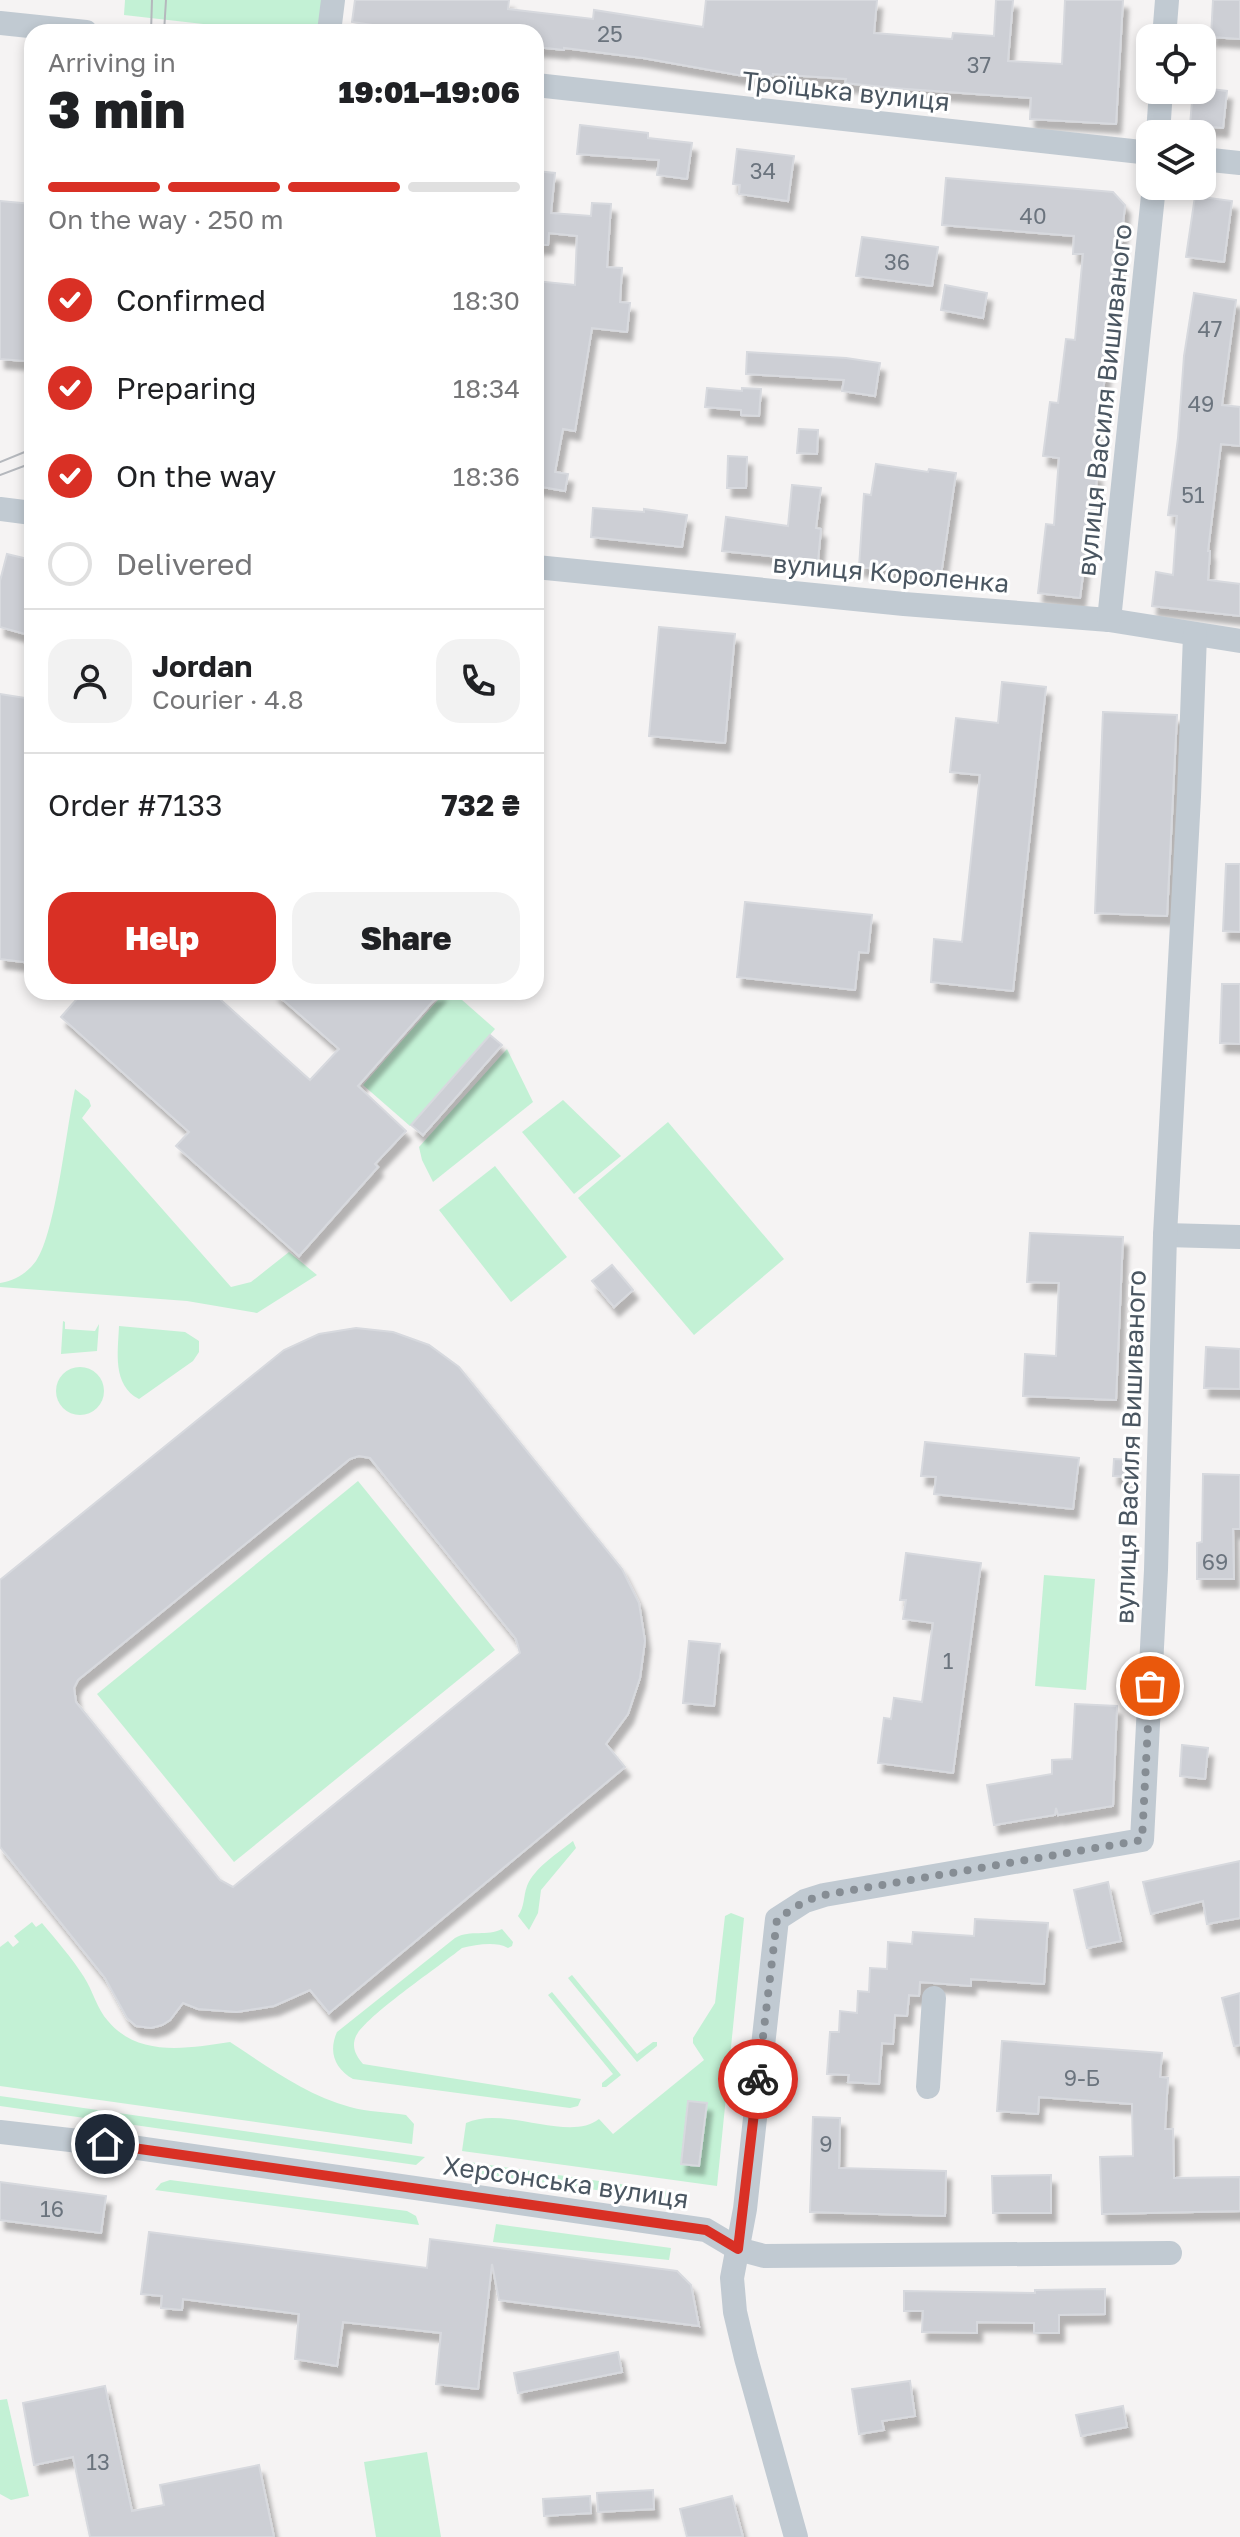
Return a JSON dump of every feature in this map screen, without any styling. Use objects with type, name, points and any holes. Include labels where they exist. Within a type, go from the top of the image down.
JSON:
[{"type":"street","points":[[330,24],[333,0]]},
{"type":"street","points":[[1165,24],[1167,0]]},
{"type":"street","points":[[0,23],[24,26]]},
{"type":"street","name":"Троїцька вулиця","points":[[544,86],[1136,151]]},
{"type":"street","points":[[1216,160],[1240,163]]},
{"type":"street","name":"вулиця Василя Вишиваного","points":[[1109,620],[1153,200]]},
{"type":"street","points":[[0,509],[24,512]]},
{"type":"street","name":"вулиця Короленка","points":[[544,568],[904,604],[1109,620],[1240,641]]},
{"type":"street","name":"вулиця Василя Вишиваного","points":[[738,2249],[777,1919],[805,1901],[824,1895],[1142,1840],[1156,1570],[1165,1235],[1195,635]]},
{"type":"street","points":[[1165,1235],[1240,1237]]},
{"type":"street","points":[[928,2087],[934,1998]]},
{"type":"street","name":"Херсонська вулиця","points":[[0,2132],[131,2147],[706,2230],[738,2249],[764,2256],[1170,2253]]},
{"type":"street","points":[[738,2249],[732,2278],[735,2312],[796,2537]]},
{"type":"green space","points":[[125,0],[323,0],[320,24],[203,24],[124,15]]},
{"type":"green space","points":[[438,1000],[462,1000],[495,1029],[410,1126],[363,1085]]},
{"type":"green space","points":[[507,1049],[533,1102],[433,1182],[419,1147]]},
{"type":"green space","points":[[75,1089],[89,1100],[91,1106],[82,1118],[231,1287],[251,1282],[289,1252],[317,1275],[257,1313],[187,1301],[0,1287],[0,1283],[16,1278],[29,1269],[43,1247],[55,1204]]},
{"type":"green space","points":[[563,1100],[621,1156],[574,1194],[522,1132]]},
{"type":"green space","points":[[668,1122],[784,1259],[694,1335],[578,1198]]},
{"type":"green space","points":[[495,1166],[567,1257],[511,1302],[439,1210]]},
{"type":"green space","points":[[63,1321],[65,1329],[95,1331],[99,1324],[97,1351],[61,1354]]},
{"type":"green space","points":[[119,1326],[185,1332],[199,1341],[199,1352],[193,1361],[139,1399],[124,1385],[118,1367]]},
{"type":"green space","points":[[80,1367],[97,1374],[104,1391],[97,1408],[80,1415],[63,1408],[56,1391],[63,1374]]},
{"type":"green space","points":[[358,1481],[495,1650],[234,1862],[97,1694]]},
{"type":"green space","points":[[1044,1575],[1095,1579],[1086,1690],[1035,1686]]},
{"type":"green space","points":[[573,1841],[576,1848],[541,1890],[538,1913],[529,1930],[518,1916],[527,1886],[541,1867]]},
{"type":"green space","points":[[731,1913],[744,1918],[717,2186],[462,2151],[466,2123],[481,2119],[499,2118],[571,2127],[599,2119],[613,2134],[704,2060],[693,2038],[715,2003],[725,1916]]},
{"type":"green space","points":[[32,1922],[36,1927],[42,1923],[64,1950],[84,1977],[104,2016],[120,2033],[134,2041],[165,2048],[230,2042],[288,2079],[334,2102],[357,2109],[406,2115],[414,2124],[412,2144],[0,2086],[0,1947],[8,1941],[13,1947],[19,1942],[14,1936]]},
{"type":"green space","points":[[502,1929],[513,1942],[512,1946],[485,1944],[462,1948],[363,2027],[355,2040],[356,2055],[363,2064],[581,2099],[578,2106],[570,2108],[353,2079],[342,2070],[333,2053],[337,2032],[455,1938]]},
{"type":"green space","points":[[572,1975],[637,2054],[653,2042],[657,2042],[657,2046],[637,2062],[568,1978]]},
{"type":"green space","points":[[552,1992],[621,2075],[606,2087],[602,2087],[602,2083],[613,2074],[548,1995]]},
{"type":"green space","points":[[0,2096],[425,2157],[416,2165],[0,2106]]},
{"type":"green space","points":[[455,2160],[675,2192],[674,2201],[461,2171]]},
{"type":"green space","points":[[170,2180],[407,2211],[416,2216],[419,2225],[155,2190],[161,2183]]},
{"type":"green space","points":[[496,2224],[671,2248],[669,2260],[493,2242]]},
{"type":"green space","points":[[7,2399],[29,2496],[11,2500],[0,2494],[0,2400]]},
{"type":"green space","points":[[427,2452],[441,2537],[376,2537],[364,2462]]},
{"type":"building","points":[[355,0],[509,0],[508,9],[593,19],[594,10],[703,27],[706,0],[877,0],[874,33],[952,39],[953,33],[994,36],[996,0],[1013,0],[1008,61],[1062,64],[1065,0],[1123,0],[1116,124],[1030,119],[1031,98],[893,88],[845,83],[846,79],[773,74],[763,75],[763,78],[643,58],[544,48],[544,24],[352,22]]},
{"type":"building","points":[[1213,0],[1240,0],[1240,39],[1216,37],[1216,24],[1212,24]]},
{"type":"building","points":[[1216,90],[1227,91],[1223,128],[1216,127],[1216,120],[1190,120],[1192,104],[1216,104]]},
{"type":"building","points":[[580,125],[648,133],[648,138],[692,143],[687,179],[657,175],[659,160],[577,154]]},
{"type":"building","points":[[737,149],[794,156],[788,201],[739,194],[740,185],[733,184]]},
{"type":"building","points":[[544,172],[555,173],[551,213],[591,216],[592,203],[611,204],[607,267],[622,268],[620,302],[630,303],[627,332],[592,328],[575,431],[563,429],[555,472],[568,474],[565,491],[544,487],[544,282],[575,285],[577,236],[549,233],[548,245],[544,245]]},
{"type":"building","points":[[946,178],[1113,192],[1125,205],[1112,329],[1091,472],[1097,473],[1094,522],[1090,521],[1080,598],[1038,593],[1046,524],[1054,525],[1059,458],[1043,456],[1050,402],[1058,403],[1066,339],[1075,340],[1083,254],[1073,254],[1074,236],[942,225]]},
{"type":"building","points":[[1194,200],[1232,201],[1224,262],[1186,257]]},
{"type":"building","points":[[0,201],[24,203],[24,361],[0,359]]},
{"type":"building","points":[[862,237],[938,247],[932,286],[856,276]]},
{"type":"building","points":[[945,285],[987,293],[983,318],[941,310]]},
{"type":"building","points":[[1194,293],[1236,300],[1222,405],[1240,407],[1240,446],[1221,444],[1208,551],[1208,580],[1240,584],[1240,616],[1152,606],[1156,572],[1173,575],[1177,516],[1168,515],[1184,356]]},
{"type":"building","points":[[747,352],[880,363],[875,396],[842,391],[844,380],[746,374]]},
{"type":"building","points":[[707,388],[761,389],[759,416],[741,415],[741,410],[705,407]]},
{"type":"building","points":[[799,429],[818,430],[817,454],[797,453]]},
{"type":"building","points":[[728,456],[747,457],[746,488],[727,488]]},
{"type":"building","points":[[876,464],[956,473],[941,575],[859,567],[864,494],[871,495]]},
{"type":"building","points":[[792,485],[821,488],[816,528],[821,529],[818,561],[722,551],[726,517],[788,526]]},
{"type":"building","points":[[593,508],[644,512],[644,509],[687,515],[682,547],[591,537]]},
{"type":"building","points":[[7,554],[24,558],[24,634],[0,627],[0,581]]},
{"type":"building","points":[[659,627],[735,634],[725,743],[649,736]]},
{"type":"building","points":[[1002,682],[1046,687],[1013,991],[931,982],[934,939],[962,942],[980,775],[950,772],[956,718],[998,723]]},
{"type":"building","points":[[0,694],[24,698],[24,962],[0,959]]},
{"type":"building","points":[[1103,712],[1177,715],[1167,916],[1095,913]]},
{"type":"building","points":[[1226,864],[1240,864],[1240,932],[1223,931]]},
{"type":"building","points":[[745,902],[872,915],[868,953],[859,952],[855,990],[737,977]]},
{"type":"building","points":[[1222,984],[1240,984],[1240,1044],[1220,1043]]},
{"type":"building","points":[[76,1000],[221,1000],[310,1080],[339,1049],[283,1000],[434,1000],[358,1086],[406,1131],[299,1256],[176,1146],[189,1132],[61,1017]]},
{"type":"building","points":[[490,1035],[502,1045],[423,1135],[411,1125]]},
{"type":"building","points":[[1030,1233],[1123,1237],[1116,1400],[1023,1396],[1025,1354],[1056,1356],[1059,1283],[1027,1282]]},
{"type":"building","points":[[612,1265],[633,1290],[614,1307],[592,1281]]},
{"type":"building","points":[[356,1328],[393,1332],[429,1345],[459,1367],[622,1569],[639,1603],[645,1641],[640,1678],[628,1714],[606,1744],[625,1767],[329,2013],[310,1990],[274,2006],[237,2012],[198,2009],[183,2003],[162,2025],[151,2028],[136,2026],[127,2018],[105,1978],[0,1847],[0,1580],[284,1350],[319,1334]],"holes":[[[359,1456],[370,1458],[516,1639],[520,1653],[233,1887],[220,1880],[76,1702],[74,1688],[78,1680],[350,1459]]]},
{"type":"building","points":[[1206,1347],[1240,1349],[1240,1389],[1204,1388]]},
{"type":"building","points":[[925,1442],[1079,1458],[1073,1509],[934,1494],[936,1477],[921,1476]]},
{"type":"building","points":[[1114,1459],[1132,1460],[1131,1477],[1113,1476]]},
{"type":"building","points":[[1203,1474],[1240,1475],[1240,1529],[1233,1529],[1234,1579],[1197,1579],[1197,1543],[1202,1542]]},
{"type":"building","points":[[906,1553],[981,1563],[953,1773],[878,1763],[884,1718],[891,1719],[894,1698],[922,1702],[933,1623],[903,1619],[906,1600],[900,1600]]},
{"type":"building","points":[[689,1641],[720,1644],[714,1706],[683,1703]]},
{"type":"building","points":[[1075,1704],[1117,1706],[1113,1806],[1058,1815],[1056,1808],[1055,1815],[994,1825],[987,1785],[1052,1774],[1052,1760],[1072,1759]]},
{"type":"building","points":[[1182,1745],[1208,1748],[1205,1779],[1180,1776]]},
{"type":"building","points":[[1240,1861],[1240,1918],[1207,1924],[1203,1901],[1151,1914],[1143,1882]]},
{"type":"building","points":[[1108,1882],[1121,1941],[1087,1948],[1074,1890]]},
{"type":"building","points":[[975,1919],[1048,1923],[1044,1984],[971,1979],[971,1986],[920,1982],[919,1996],[909,1995],[907,2016],[895,2015],[893,2044],[882,2043],[879,2084],[848,2082],[849,2075],[827,2074],[830,2032],[839,2032],[840,2011],[857,2013],[858,1991],[869,1992],[870,1968],[887,1969],[888,1942],[912,1944],[913,1932],[974,1936]]},
{"type":"building","points":[[1240,1993],[1240,2045],[1234,2046],[1222,1998]]},
{"type":"building","points":[[1002,2041],[1162,2053],[1160,2077],[1168,2078],[1165,2129],[1173,2129],[1174,2178],[1240,2177],[1240,2211],[1102,2214],[1100,2157],[1133,2156],[1132,2104],[1039,2097],[1038,2114],[997,2111]]},
{"type":"building","points":[[688,2101],[707,2103],[699,2166],[681,2164]]},
{"type":"building","points":[[813,2117],[840,2118],[839,2168],[946,2171],[945,2216],[810,2212]]},
{"type":"building","points":[[1051,2175],[1051,2213],[993,2213],[992,2176]]},
{"type":"building","points":[[0,2182],[106,2196],[101,2233],[0,2220]]},
{"type":"building","points":[[149,2232],[427,2268],[430,2239],[677,2271],[691,2285],[699,2326],[499,2300],[492,2264],[478,2389],[436,2384],[441,2333],[343,2322],[337,2366],[295,2359],[299,2314],[183,2299],[182,2310],[161,2308],[162,2296],[141,2294]]},
{"type":"building","points":[[1105,2289],[1105,2314],[1059,2315],[1059,2333],[1034,2333],[1034,2323],[977,2322],[977,2333],[922,2332],[923,2311],[904,2311],[904,2291],[1035,2293],[1035,2290]]},
{"type":"building","points":[[618,2352],[622,2372],[518,2393],[514,2373]]},
{"type":"building","points":[[910,2381],[915,2416],[882,2421],[884,2430],[859,2434],[852,2389]]},
{"type":"building","points":[[105,2386],[132,2511],[164,2505],[160,2485],[259,2465],[274,2537],[90,2537],[73,2457],[34,2465],[23,2403]]},
{"type":"building","points":[[1123,2406],[1127,2427],[1081,2436],[1076,2415]]},
{"type":"building","points":[[653,2490],[654,2509],[598,2512],[597,2493]]},
{"type":"building","points":[[590,2496],[591,2513],[544,2516],[543,2499]]},
{"type":"building","points":[[732,2496],[743,2537],[687,2537],[680,2509]]},
{"type":"tram line","points":[[151,24],[152,0]]},
{"type":"tram line","points":[[164,24],[166,0]]},
{"type":"tram line","points":[[0,462],[24,452]]},
{"type":"tram line","points":[[0,475],[24,466]]},
{"type":"way so far","points":[[758,2079],[777,1919],[792,1908],[824,1895],[1142,1840],[1150,1686]]},
{"type":"route","points":[[105,2144],[706,2230],[738,2249],[758,2079]]}]
